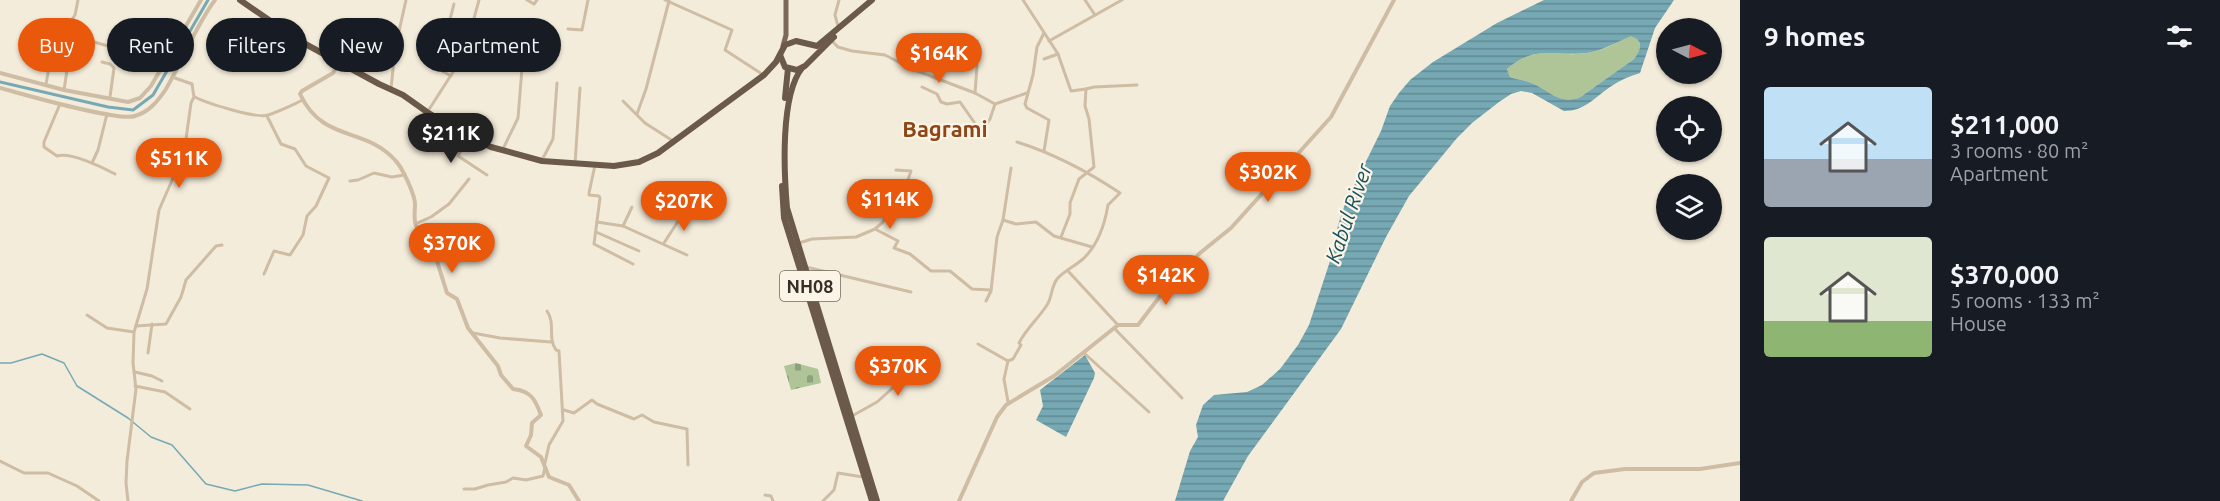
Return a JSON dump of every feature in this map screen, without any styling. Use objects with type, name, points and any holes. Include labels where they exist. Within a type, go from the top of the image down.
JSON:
[{"type":"highway","points":[[240,0],[319,52]]},
{"type":"highway","points":[[357,72],[403,95],[468,137],[503,150],[542,161],[614,166],[639,162],[658,153],[764,75],[788,43],[796,42],[817,46],[872,0]]},
{"type":"highway","name":"NH08","points":[[784,132],[789,94],[803,67],[830,40],[878,0]]},
{"type":"highway","points":[[771,68],[794,70],[803,67],[807,62],[808,53],[803,45]]},
{"type":"highway","name":"NH08","points":[[781,51],[786,68],[784,132],[789,219],[794,244],[834,368]]},
{"type":"highway","name":"NH08","points":[[794,244],[804,267],[877,501]]},
{"type":"highway","name":"NH08","points":[[864,465],[872,501]]},
{"type":"main road","points":[[781,51],[786,29],[786,0]]},
{"type":"main road","points":[[786,29],[796,42]]},
{"type":"street","points":[[73,18],[78,0]]},
{"type":"street","points":[[190,18],[201,0]]},
{"type":"street","points":[[0,88],[107,114],[134,117],[149,109],[164,92],[215,0]]},
{"type":"street","points":[[391,89],[395,49],[406,0]]},
{"type":"street","points":[[474,18],[479,0]]},
{"type":"street","points":[[527,0],[534,4],[537,0]]},
{"type":"street","points":[[568,29],[582,30],[588,0]]},
{"type":"street","points":[[839,0],[835,15],[839,28]]},
{"type":"street","points":[[1023,0],[1058,54],[1071,91],[1094,87],[1137,85]]},
{"type":"street","points":[[1085,0],[1095,15]]},
{"type":"street","points":[[1049,41],[1122,0]]},
{"type":"street","points":[[959,501],[997,417],[1008,402],[1047,381],[1116,327],[1138,325],[1170,283],[1200,253],[1231,228],[1331,117],[1394,0]]},
{"type":"street","points":[[637,114],[646,89],[667,1],[732,30],[725,50],[764,75]]},
{"type":"street","points":[[450,18],[454,4]]},
{"type":"street","points":[[1044,33],[1037,47],[1025,106],[1050,122],[1044,151]]},
{"type":"street","points":[[830,40],[838,47],[885,55],[920,73],[975,93],[995,104],[1027,93]]},
{"type":"street","points":[[975,93],[977,66],[974,50],[977,41]]},
{"type":"street","points":[[1044,58],[1058,54]]},
{"type":"street","points":[[102,62],[114,68],[110,97]]},
{"type":"street","points":[[46,84],[48,72]]},
{"type":"street","points":[[64,90],[67,72]]},
{"type":"street","points":[[0,73],[64,90],[128,102],[140,98],[147,92],[159,72]]},
{"type":"street","points":[[334,72],[302,91],[300,94],[303,100],[306,101],[314,117],[326,126],[368,141],[395,159],[415,202],[413,214],[415,224],[420,236],[429,236],[447,293],[457,299],[468,328],[498,366],[501,375],[513,389],[524,390],[535,399],[541,415],[532,423],[531,435],[526,445],[541,457],[549,477],[569,485],[579,501]]},
{"type":"street","points":[[444,72],[451,76]]},
{"type":"street","points":[[427,112],[453,72]]},
{"type":"street","points":[[503,150],[518,118],[522,72]]},
{"type":"street","points":[[128,501],[126,483],[135,386],[134,332],[147,289],[159,210],[177,169],[186,139],[191,103],[194,97],[192,84],[172,77]]},
{"type":"street","points":[[542,161],[553,139],[557,83]]},
{"type":"street","points":[[922,87],[937,94],[941,102],[947,104],[960,102],[981,132],[990,119],[995,104]]},
{"type":"street","points":[[575,164],[580,88]]},
{"type":"street","points":[[1061,237],[1079,179],[1094,167],[1089,119],[1085,106],[1086,89]]},
{"type":"street","points":[[194,97],[207,104],[267,116],[303,100]]},
{"type":"street","points":[[623,101],[645,123],[673,142]]},
{"type":"street","points":[[60,103],[44,147],[57,156],[62,154],[92,163],[115,174]]},
{"type":"street","points":[[92,163],[98,150],[107,114]]},
{"type":"street","points":[[264,274],[274,251],[290,255],[303,235],[307,216],[316,206],[329,178],[306,166],[295,149],[281,144],[267,116]]},
{"type":"street","points":[[468,137],[458,156],[487,175]]},
{"type":"street","points":[[1008,361],[1013,359],[1021,345],[1019,343],[1023,334],[1048,303],[1053,285],[1058,278],[1085,257],[1092,247],[1107,216],[1108,205],[1120,193],[1088,172],[1044,151],[1017,142]]},
{"type":"street","points":[[595,165],[589,193],[598,195],[600,198],[595,244],[633,264]]},
{"type":"street","points":[[986,301],[990,290],[997,237],[1003,220],[1011,168]]},
{"type":"street","points":[[794,244],[812,239],[856,237],[883,222],[893,205],[902,197],[911,171],[896,170]]},
{"type":"street","points":[[350,181],[374,173],[392,177],[404,175]]},
{"type":"street","points":[[415,224],[431,217],[450,204],[469,179]]},
{"type":"street","points":[[623,226],[632,207]]},
{"type":"street","points":[[664,243],[686,209]]},
{"type":"street","points":[[1003,220],[1016,224],[1036,222],[1054,236],[1092,247]]},
{"type":"street","points":[[597,222],[623,226],[687,255]]},
{"type":"street","points":[[874,228],[898,241],[894,248],[910,254],[931,271],[950,271],[972,289],[990,290]]},
{"type":"street","points":[[596,232],[639,251]]},
{"type":"street","points":[[136,326],[167,322],[181,297],[186,280],[216,246],[222,245]]},
{"type":"street","points":[[804,267],[911,292]]},
{"type":"street","points":[[1068,271],[1182,398]]},
{"type":"street","points":[[464,489],[475,489],[488,484],[506,482],[513,478],[531,479],[543,476],[549,445],[563,421],[564,410],[559,351],[551,342],[551,317],[547,311]]},
{"type":"street","points":[[87,315],[107,328],[134,332]]},
{"type":"street","points":[[148,354],[152,324]]},
{"type":"street","points":[[473,333],[551,342]]},
{"type":"street","points":[[978,344],[1008,361]]},
{"type":"street","points":[[848,414],[877,402],[905,377],[908,352]]},
{"type":"street","points":[[1084,353],[1149,412]]},
{"type":"street","points":[[1008,361],[1004,379],[1008,402]]},
{"type":"street","points":[[135,372],[162,381]]},
{"type":"street","points":[[135,386],[165,392],[190,409]]},
{"type":"street","points":[[564,410],[574,413],[591,400],[634,419],[644,416],[654,422],[688,429],[688,465]]},
{"type":"street","points":[[0,461],[24,474],[48,473],[77,486],[99,501]]},
{"type":"street","points":[[1571,501],[1582,482],[1594,473],[1625,469],[1700,469],[1740,463]]},
{"type":"street","points":[[824,501],[834,490],[838,473],[865,477]]},
{"type":"street","points":[[765,495],[771,496],[772,501]]},
{"type":"green space","points":[[1631,35],[1640,43],[1634,59],[1579,98],[1558,97],[1529,82],[1510,77],[1507,69],[1519,61],[1540,53],[1592,52]]},
{"type":"green space","points":[[796,363],[818,369],[821,383],[791,390],[784,366]]},
{"type":"water","name":"Kabul River","points":[[1544,0],[1674,0],[1662,18],[1656,18],[1656,27],[1640,73],[1618,82],[1578,109],[1564,111],[1532,93],[1521,91],[1511,94],[1472,123],[1457,138],[1409,196],[1386,237],[1341,329],[1248,456],[1223,501],[1175,501],[1190,451],[1198,437],[1196,425],[1203,405],[1214,395],[1247,392],[1262,385],[1280,369],[1298,345],[1309,325],[1332,255],[1345,204],[1381,131],[1390,106],[1410,80],[1433,62],[1497,23]],"holes":[[[1631,36],[1638,40],[1640,46],[1634,59],[1579,98],[1558,97],[1529,82],[1510,77],[1507,69],[1529,56],[1548,53],[1580,54],[1607,47]]]},
{"type":"water","points":[[1085,355],[1095,373],[1094,378],[1066,437],[1036,420],[1043,406],[1040,390]]},
{"type":"waterway","points":[[0,82],[108,107],[133,110],[153,95],[208,0]]},
{"type":"waterway","points":[[0,363],[11,363],[42,354],[64,363],[77,386],[128,418],[151,437],[172,445],[206,484],[235,491],[262,484],[308,485],[362,501]]},
{"type":"district","name":"Bagrami","points":[[945,128]]}]
